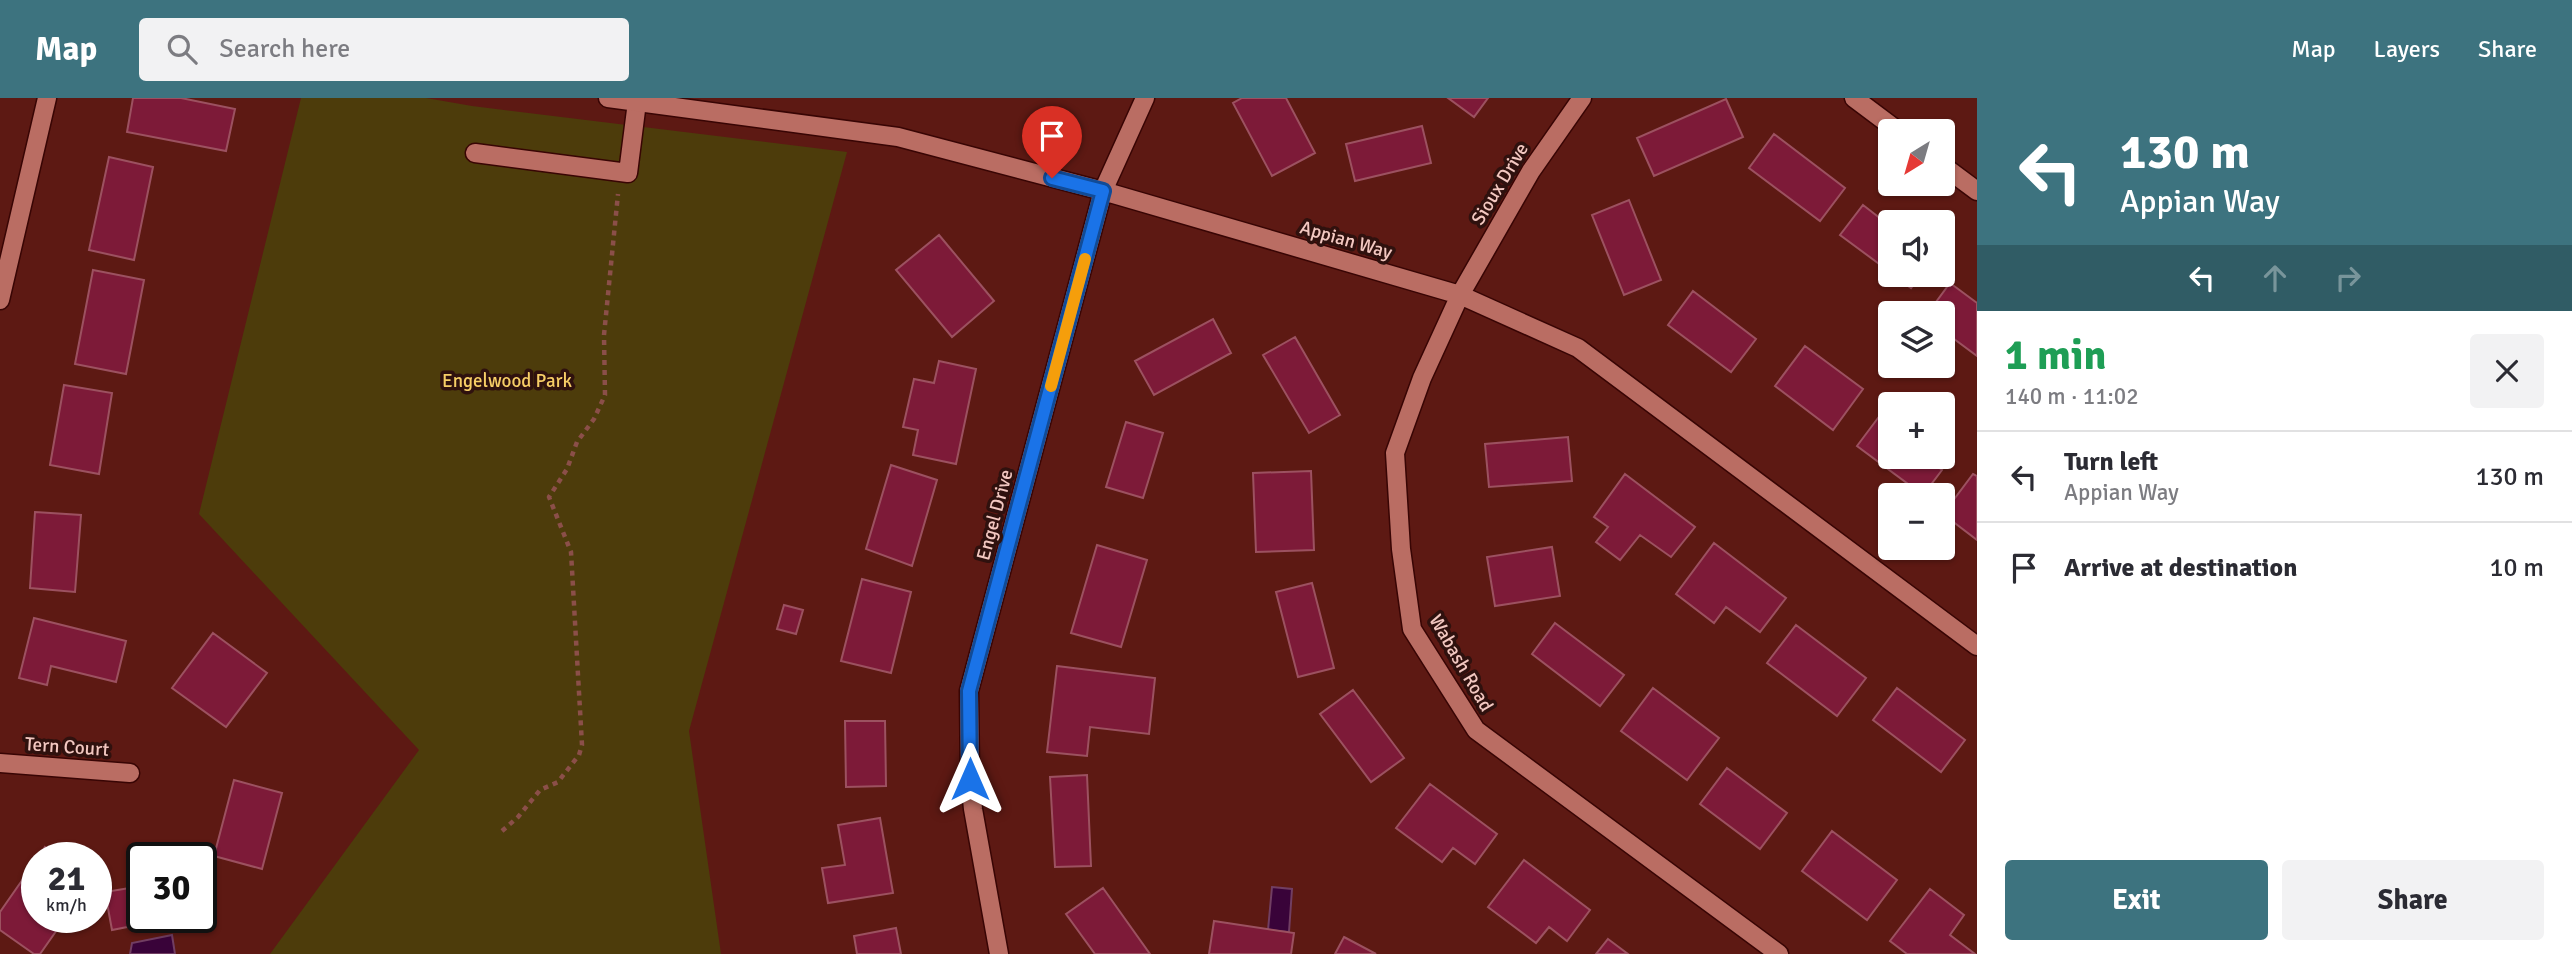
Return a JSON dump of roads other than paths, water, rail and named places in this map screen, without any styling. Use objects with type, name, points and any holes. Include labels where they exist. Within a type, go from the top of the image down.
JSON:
[{"type":"street","points":[[0,300],[47,98]]},
{"type":"street","name":"Appian Way","points":[[608,98],[898,137],[1103,191],[1460,295],[1578,348],[1977,646]]},
{"type":"street","name":"Engel Drive","points":[[999,954],[973,809],[969,691],[1103,191],[1145,98]]},
{"type":"street","name":"Sioux Drive","points":[[1460,295],[1531,171],[1582,98]]},
{"type":"street","points":[[1854,98],[1882,119]]},
{"type":"street","points":[[475,153],[628,173],[637,102]]},
{"type":"street","points":[[1955,174],[1977,191]]},
{"type":"street","name":"Wabash Road","points":[[1460,295],[1422,378],[1395,453],[1401,549],[1412,629],[1476,730],[1779,954]]},
{"type":"street","name":"Tern Court","points":[[0,763],[130,773]]},
{"type":"park label","name":"Engelwood Park","points":[[507,381]]}]
